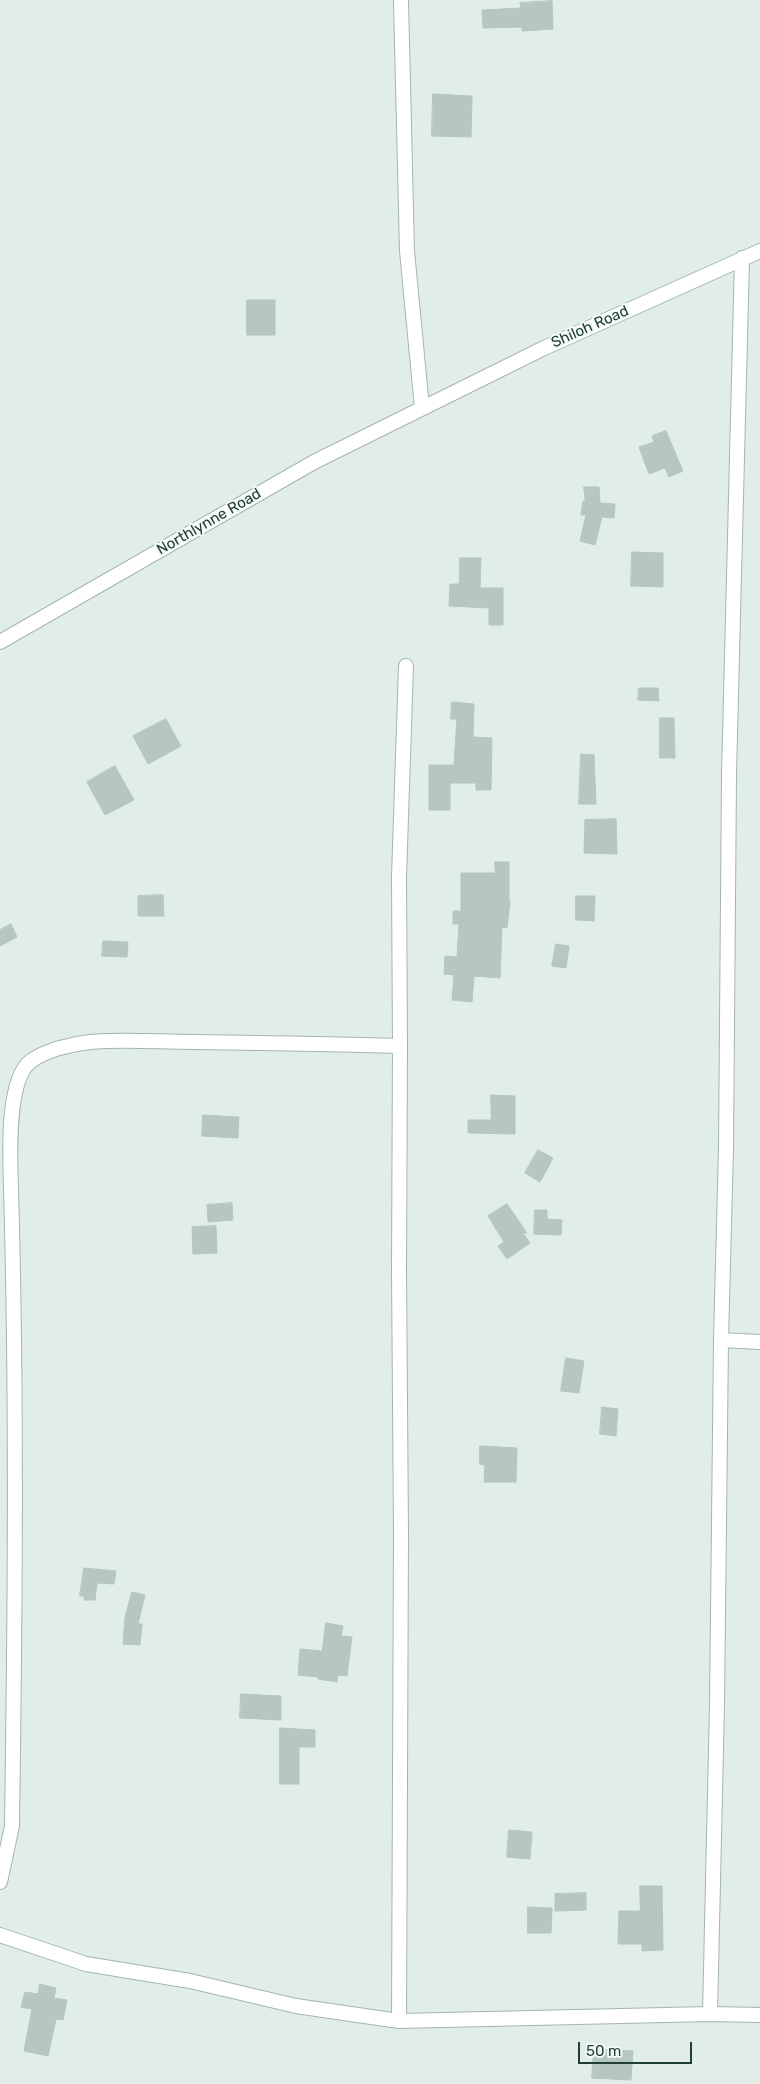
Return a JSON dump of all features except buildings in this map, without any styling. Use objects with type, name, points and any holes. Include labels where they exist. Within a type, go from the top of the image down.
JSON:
[{"type":"street","points":[[401,0],[406,251],[422,408]]},
{"type":"street","name":"Shiloh Road","points":[[422,408],[542,348],[760,251]]},
{"type":"street","points":[[710,2014],[726,1148],[729,775],[742,258]]},
{"type":"street","name":"Northlynne Road","points":[[0,642],[314,462],[422,408]]},
{"type":"street","points":[[399,2021],[401,1534],[399,877],[406,666]]},
{"type":"street","points":[[0,1882],[12,1826],[14,1485],[13,1281],[10,1170],[16,1085],[22,1069],[34,1059],[55,1050],[90,1042],[400,1046]]},
{"type":"street","points":[[721,1340],[760,1342]]},
{"type":"street","points":[[0,1935],[86,1964],[190,1981],[296,2006],[399,2021],[710,2014],[760,2015]]}]
